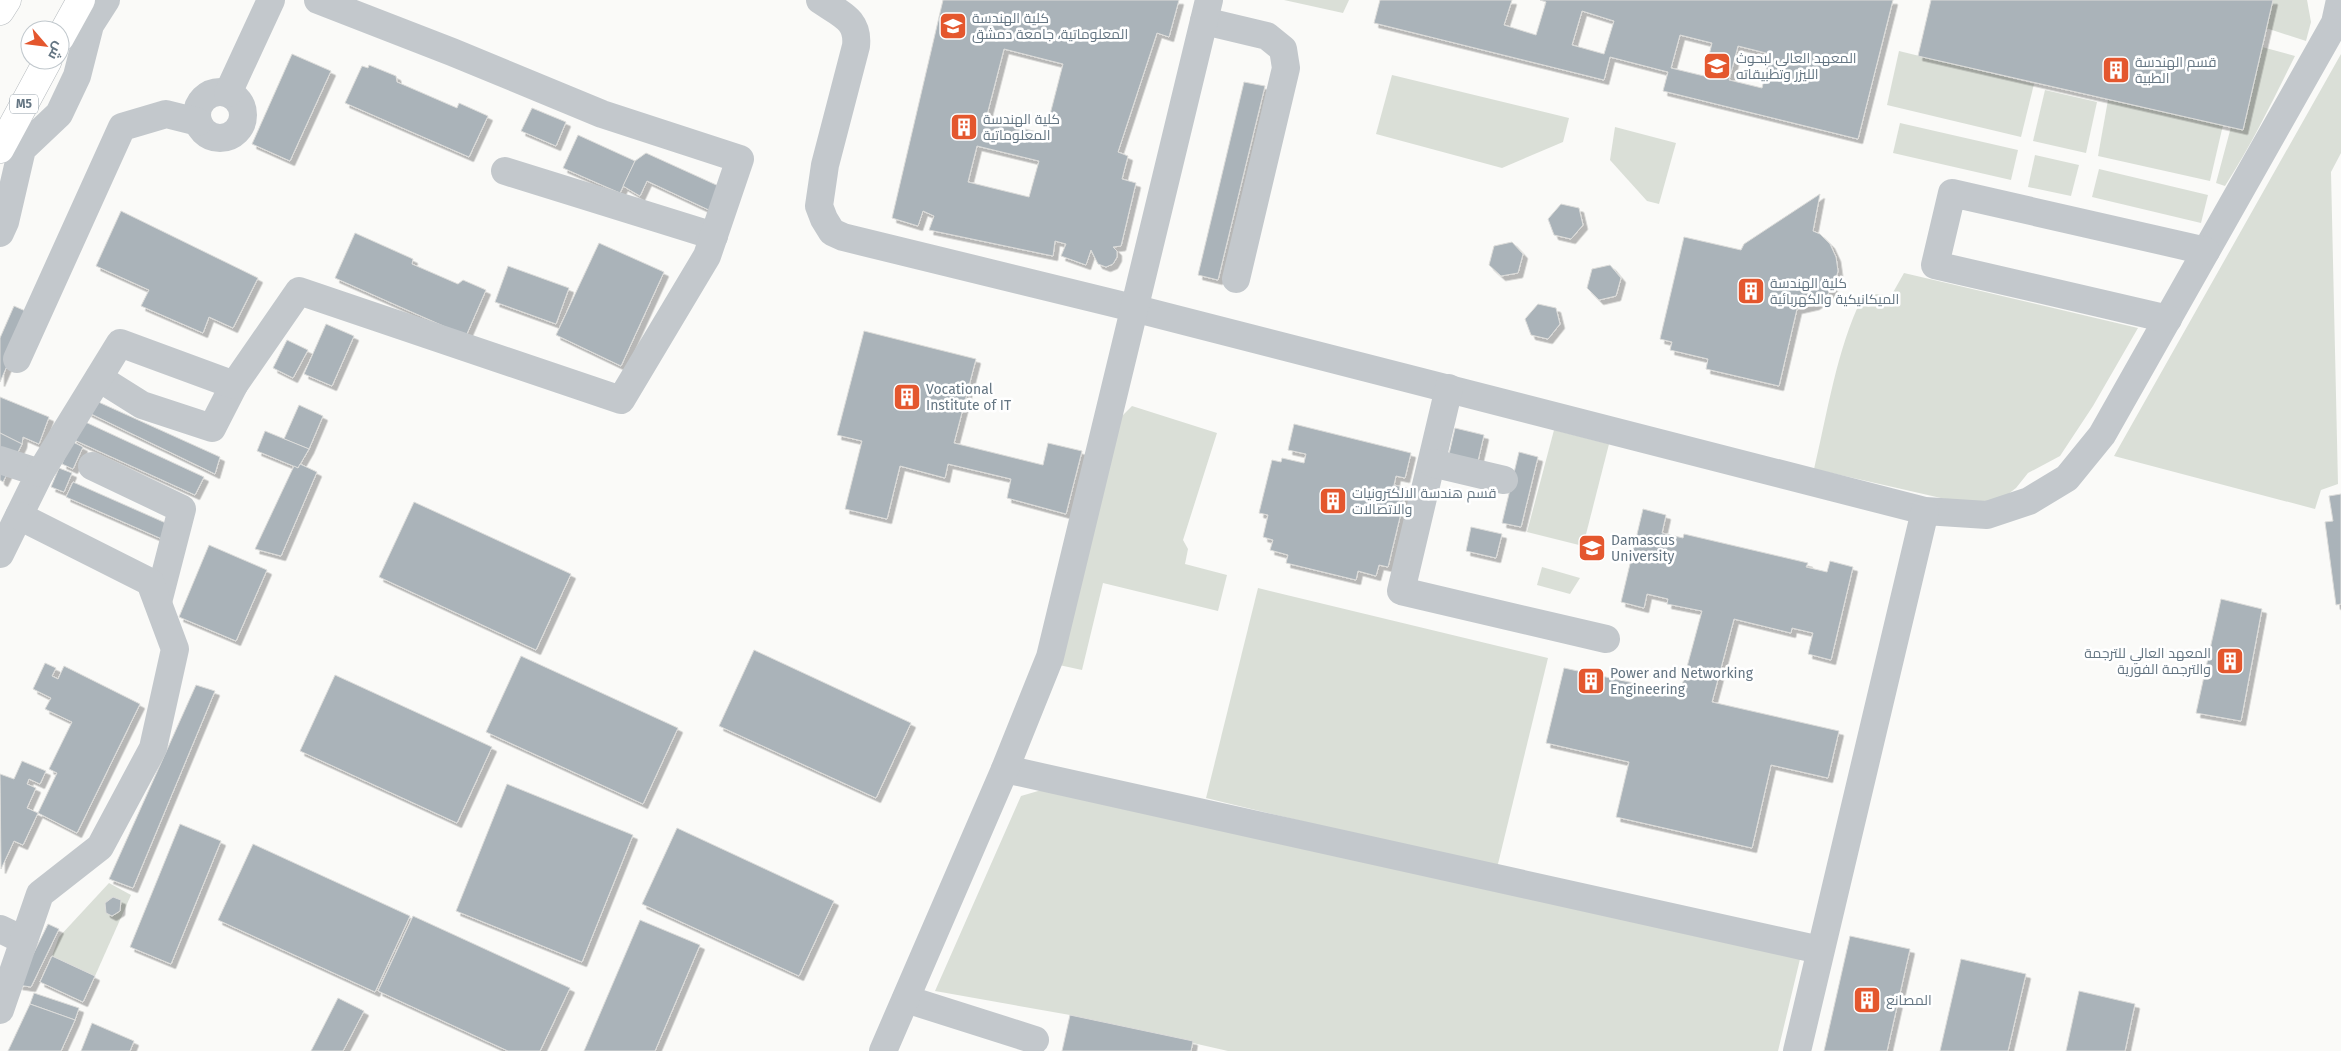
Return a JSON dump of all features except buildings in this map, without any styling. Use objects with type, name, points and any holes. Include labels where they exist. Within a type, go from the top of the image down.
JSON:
[{"type":"highway","points":[[0,11],[7,0]]},
{"type":"highway","points":[[70,20],[81,0]]},
{"type":"highway","name":"M5","points":[[0,149],[43,70]]},
{"type":"street","points":[[0,233],[5,222],[22,149],[59,114],[77,76],[90,25],[106,0]]},
{"type":"street","points":[[228,93],[271,0]]},
{"type":"street","points":[[99,378],[142,405],[212,428],[234,384],[299,291],[621,400],[707,256],[740,159],[602,114],[452,52],[318,0]]},
{"type":"street","points":[[820,0],[854,24],[857,33],[856,46],[825,165],[819,206],[832,232],[843,237],[1449,388],[1925,511],[1987,515],[2029,502],[2067,478],[2102,435],[2335,22],[2340,0]]},
{"type":"street","points":[[884,1051],[1005,769],[1050,657],[1133,308],[1207,10],[1267,36],[1283,49],[1286,68],[1236,279]]},
{"type":"street","points":[[221,92],[228,93],[235,98],[242,111],[242,119],[234,132],[220,138],[206,134],[198,122],[198,107],[207,96],[221,92]]},
{"type":"street","points":[[17,359],[122,127],[166,114],[198,122]]},
{"type":"street","points":[[505,171],[714,236]]},
{"type":"street","points":[[2168,319],[1935,265],[1952,193],[2206,251]]},
{"type":"street","points":[[0,554],[40,473],[120,343],[234,384]]},
{"type":"street","points":[[1449,388],[1401,591],[1606,640]]},
{"type":"street","points":[[0,460],[40,473]]},
{"type":"street","points":[[1432,463],[1504,480]]},
{"type":"street","points":[[92,466],[182,509],[158,602]]},
{"type":"street","points":[[1797,1051],[1925,511]]},
{"type":"street","points":[[2,995],[12,934],[40,894],[100,847],[153,748],[175,649],[150,582],[19,516]]},
{"type":"street","points":[[1005,769],[1820,950]]},
{"type":"street","points":[[906,999],[1035,1040]]},
{"type":"shaded area","points":[[1284,0],[1349,0],[1343,13]]},
{"type":"shaded area","points":[[2273,0],[2307,0],[2311,22],[2306,41],[2266,28]]},
{"type":"shaded area","points":[[2262,47],[2295,56],[2253,138],[2225,186],[2216,183],[2231,127],[2243,129]]},
{"type":"shaded area","points":[[1899,51],[2034,84],[2021,137],[1887,105]]},
{"type":"shaded area","points":[[2341,54],[2341,153],[2331,172],[2338,484],[2321,490],[2315,509],[2114,456]]},
{"type":"shaded area","points":[[1392,75],[1569,118],[1563,142],[1502,168],[1376,134]]},
{"type":"shaded area","points":[[2045,90],[2097,102],[2086,153],[2033,141]]},
{"type":"shaded area","points":[[2108,100],[2223,125],[2210,181],[2098,156]]},
{"type":"shaded area","points":[[1900,123],[2018,150],[2011,180],[1893,153]]},
{"type":"shaded area","points":[[1615,127],[1676,143],[1659,204],[1647,201],[1610,160]]},
{"type":"shaded area","points":[[2035,155],[2079,165],[2071,196],[2028,187]]},
{"type":"shaded area","points":[[2099,169],[2208,195],[2201,223],[2092,197]]},
{"type":"shaded area","points":[[1904,273],[2138,328],[2093,406],[2060,456],[2028,473],[2016,488],[1989,509],[1814,469],[1839,360],[1853,317],[1862,298],[1876,294],[1891,296]]},
{"type":"shaded area","points":[[1132,406],[1217,433],[1183,540],[1188,549],[1185,564],[1227,575],[1218,611],[1103,583],[1082,670],[1059,665],[1118,420]]},
{"type":"shaded area","points":[[1554,430],[1609,444],[1583,546],[1527,532]]},
{"type":"shaded area","points":[[1542,567],[1580,578],[1570,594],[1537,585]]},
{"type":"shaded area","points":[[1258,588],[1548,658],[1497,868],[1206,798]]},
{"type":"shaded area","points":[[1045,789],[1801,955],[1778,1051],[1228,1051],[1070,1015],[935,991],[1021,796]]},
{"type":"shaded area","points":[[109,883],[131,895],[95,976],[52,956],[59,937]]},
{"type":"place","name":"كلية الهندسة المعلوماتية، جامعة دمشق","points":[[953,26]]},
{"type":"place","name":"المعهد العالي لبحوث الليزر وتطبيقاته","points":[[1717,66]]},
{"type":"place","name":"قسم الهندسة الطبية","points":[[2116,70]]},
{"type":"place","name":"كلية الهندسة المعلوماتية","points":[[964,127]]},
{"type":"place","name":"كلية الهندسة الميكانيكية والكهربائية","points":[[1751,291]]},
{"type":"place","name":"Vocational Institute of IT","points":[[907,397]]},
{"type":"place","name":"قسم هندسة الالكترونيات والاتصالات","points":[[1333,501]]},
{"type":"place","name":"Damascus University","points":[[1592,548]]},
{"type":"place","name":"المعهد العالي للترجمة والترجمة الفورية","points":[[2230,661]]},
{"type":"place","name":"Power and Networking Engineering","points":[[1591,681]]},
{"type":"place","name":"المصانع","points":[[1867,1000]]}]
